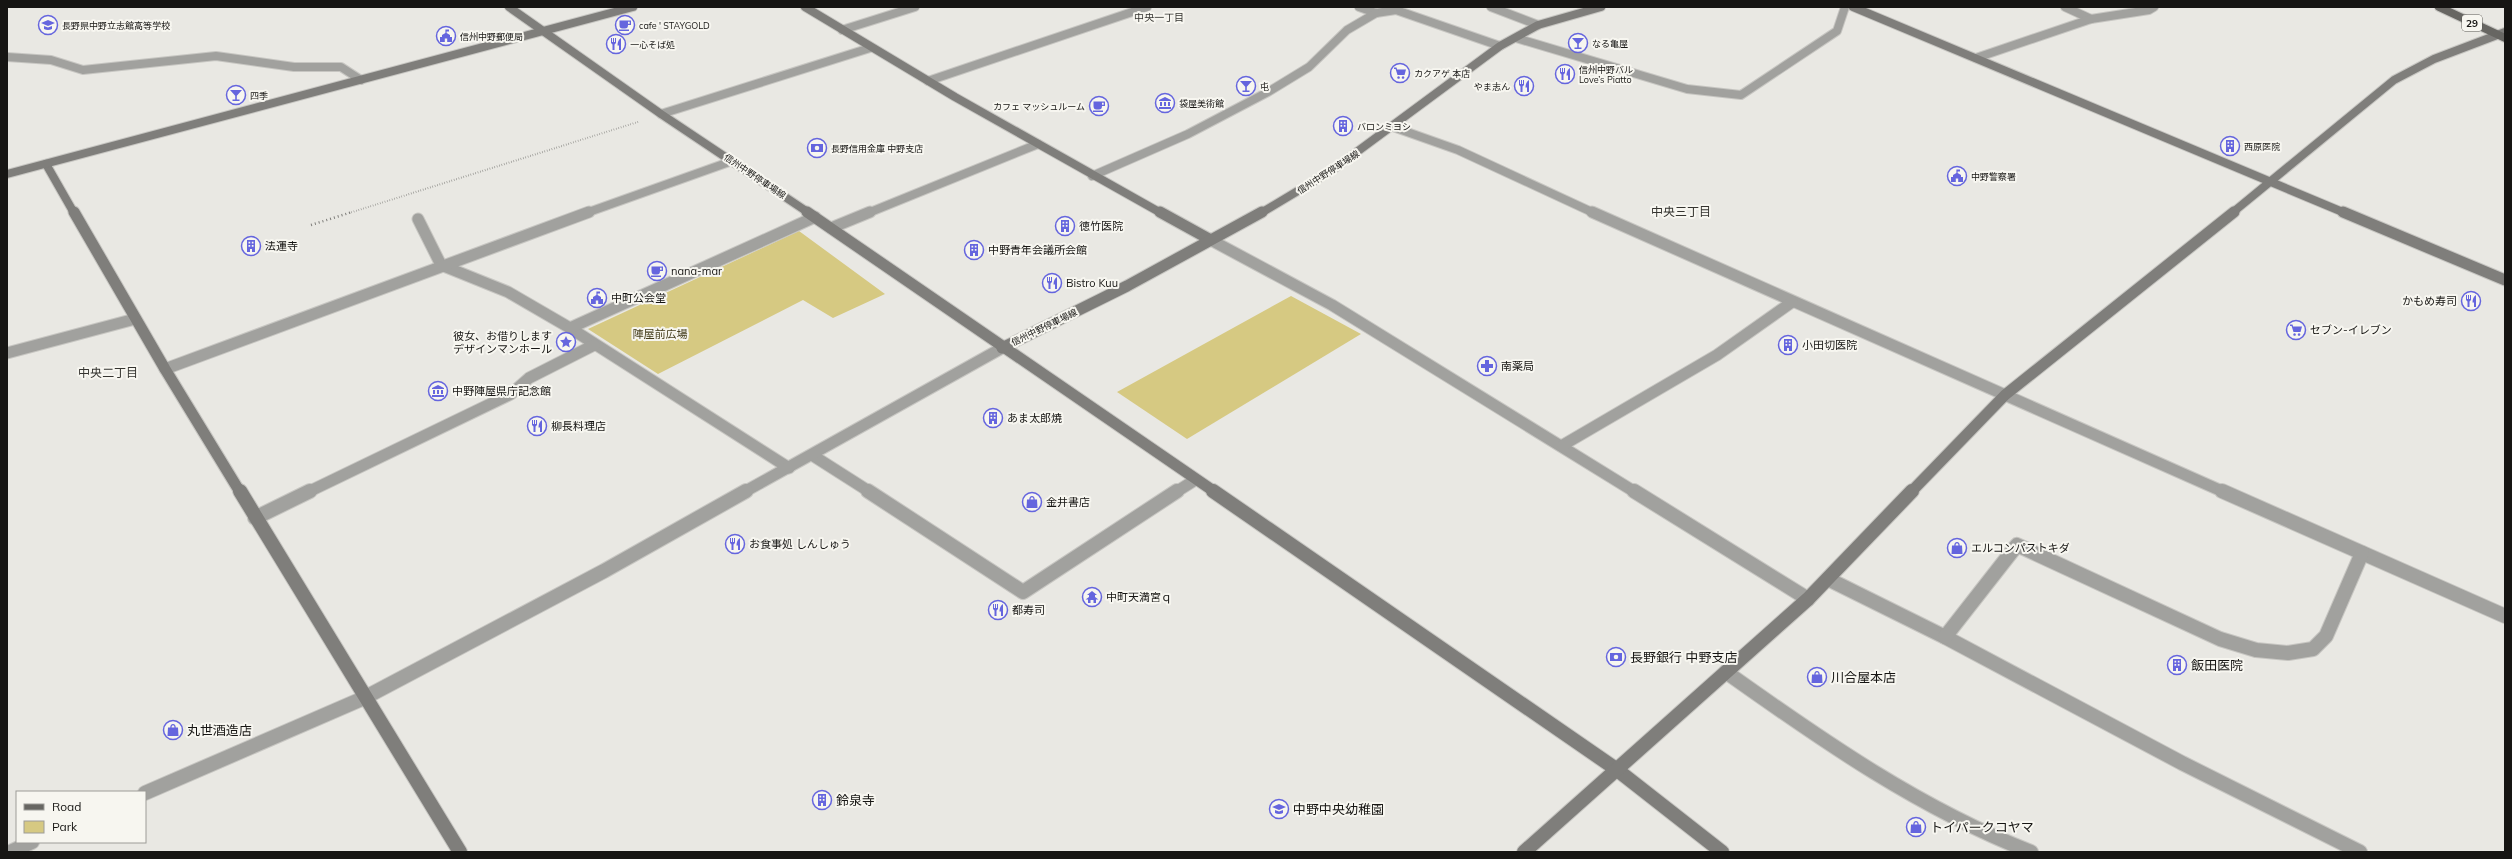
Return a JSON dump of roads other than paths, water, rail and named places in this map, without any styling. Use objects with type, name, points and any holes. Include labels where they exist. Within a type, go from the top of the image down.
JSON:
[{"type":"main road","name":"29","points":[[2439,7],[2502,35]]},
{"type":"street","name":"信州中野停車場線","points":[[509,7],[661,114],[815,217],[1002,348],[1127,286],[1209,239],[1279,203],[1331,171],[1393,127],[1500,46],[1538,25],[1601,7]]},
{"type":"street","points":[[7,174],[633,7]]},
{"type":"street","points":[[805,7],[870,48],[1092,176],[1332,304],[1563,445],[1808,599]]},
{"type":"street","points":[[842,30],[915,7]]},
{"type":"street","points":[[928,82],[1147,7]]},
{"type":"street","points":[[1359,7],[1376,13]]},
{"type":"street","points":[[1092,176],[1188,134],[1268,92],[1309,68],[1347,30],[1376,13],[1406,7]]},
{"type":"street","points":[[1491,7],[1538,25]]},
{"type":"street","points":[[1516,38],[1687,89],[1741,95],[1837,30],[1845,7]]},
{"type":"street","points":[[1853,7],[2270,183],[2505,280]]},
{"type":"street","points":[[2065,7],[2091,19]]},
{"type":"street","points":[[1976,58],[2091,19],[2149,10],[2154,7]]},
{"type":"street","points":[[1396,10],[1500,46]]},
{"type":"street","points":[[1524,852],[1808,599],[2004,395],[2270,183],[2394,80],[2434,59],[2502,35]]},
{"type":"street","points":[[661,114],[870,48]]},
{"type":"street","points":[[7,57],[51,60],[83,70],[216,56],[294,67],[341,67],[361,80]]},
{"type":"street","points":[[1393,127],[1458,150],[1529,184],[1792,302],[2505,616]]},
{"type":"street","points":[[831,228],[1038,144]]},
{"type":"street","points":[[165,369],[441,265],[732,161]]},
{"type":"street","points":[[46,164],[165,369],[364,698],[460,852]]},
{"type":"street","points":[[570,328],[815,217]]},
{"type":"street","points":[[418,219],[441,265],[508,292],[570,328],[594,345],[789,468]]},
{"type":"street","points":[[1563,445],[1717,355],[1792,302]]},
{"type":"street","points":[[7,353],[135,319]]},
{"type":"street","points":[[255,518],[511,394],[529,378],[594,345]]},
{"type":"street","points":[[146,793],[364,698],[604,571],[1002,348],[1616,770],[1722,852]]},
{"type":"street","points":[[812,455],[1023,592],[1194,480]]},
{"type":"street","points":[[1945,637],[2017,544],[2220,639],[2256,650],[2288,653],[2313,649],[2326,636],[2362,553]]},
{"type":"street","points":[[1828,579],[1945,637],[2182,764],[2360,852]]},
{"type":"street","points":[[1726,672],[1835,748],[1923,803],[2004,842],[2031,852]]},
{"type":"street","points":[[10,852],[30,843]]},
{"type":"place","name":"長野県中野立志館高等学校","points":[[48,25]]},
{"type":"place","name":"cafe ' STAYGOLD","points":[[625,25]]},
{"type":"place","name":"信州中野郵便局","points":[[446,36]]},
{"type":"place","name":"なる亀屋","points":[[1578,43]]},
{"type":"place","name":"一心そば処","points":[[616,44]]},
{"type":"place","name":"カクアゲ 本店","points":[[1400,73]]},
{"type":"place","name":"信州中野バル Love’s Piatto","points":[[1565,74]]},
{"type":"place","name":"屯","points":[[1246,86]]},
{"type":"place","name":"やま志ん","points":[[1524,86]]},
{"type":"place","name":"四季","points":[[236,95]]},
{"type":"place","name":"袋屋美術館","points":[[1165,103]]},
{"type":"place","name":"カフェ マッシュルーム","points":[[1099,106]]},
{"type":"place","name":"バロンミヨシ","points":[[1343,126]]},
{"type":"place","name":"西原医院","points":[[2230,146]]},
{"type":"place","name":"長野信用金庫 中野支店","points":[[817,148]]},
{"type":"place","name":"中野警察署","points":[[1957,176]]},
{"type":"place","name":"徳竹医院","points":[[1065,226]]},
{"type":"place","name":"法運寺","points":[[251,246]]},
{"type":"place","name":"中野青年会議所会館","points":[[974,250]]},
{"type":"place","name":"nana-mar","points":[[657,271]]},
{"type":"place","name":"Bistro Kuu","points":[[1052,283]]},
{"type":"place","name":"中町公会堂","points":[[597,298]]},
{"type":"place","name":"かもめ寿司","points":[[2471,301]]},
{"type":"place","name":"セブン-イレブン","points":[[2296,330]]},
{"type":"place","name":"彼女、お借りします デザインマンホール","points":[[566,342]]},
{"type":"place","name":"小田切医院","points":[[1788,345]]},
{"type":"place","name":"南薬局","points":[[1487,366]]},
{"type":"place","name":"中野陣屋県庁記念館","points":[[438,391]]},
{"type":"place","name":"あま太郎焼","points":[[993,418]]},
{"type":"place","name":"柳長料理店","points":[[537,426]]},
{"type":"place","name":"金井書店","points":[[1032,502]]},
{"type":"place","name":"お食事処 しんしゅう","points":[[735,544]]},
{"type":"place","name":"エルコンパストキダ","points":[[1957,548]]},
{"type":"place","name":"中町天満宮ｑ","points":[[1092,597]]},
{"type":"place","name":"都寿司","points":[[998,610]]},
{"type":"place","name":"長野銀行 中野支店","points":[[1616,657]]},
{"type":"place","name":"飯田医院","points":[[2177,665]]},
{"type":"place","name":"川合屋本店","points":[[1817,677]]},
{"type":"place","name":"丸世酒造店","points":[[173,730]]},
{"type":"place","name":"鈴泉寺","points":[[822,800]]},
{"type":"place","name":"中野中央幼稚園","points":[[1279,809]]},
{"type":"place","name":"トイパークコヤマ","points":[[1916,827]]},
{"type":"district","name":"中央一丁目","points":[[1159,17]]},
{"type":"district","name":"中央三丁目","points":[[1681,211]]},
{"type":"district","name":"中央二丁目","points":[[108,372]]},
{"type":"park label","name":"陣屋前広場","points":[[660,334]]}]
